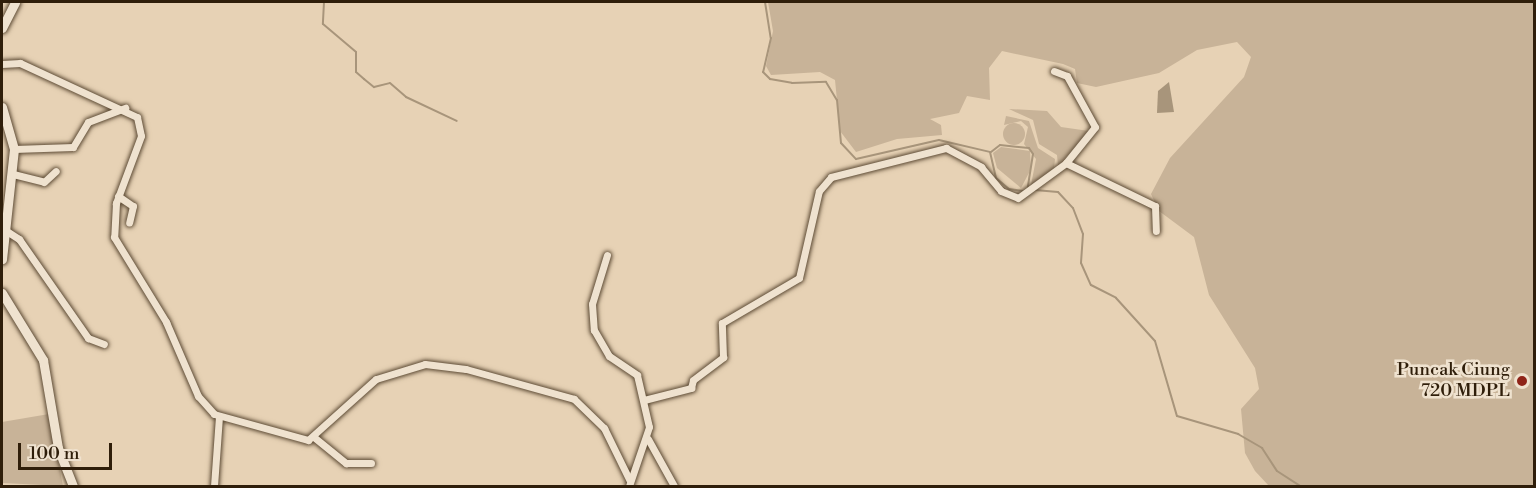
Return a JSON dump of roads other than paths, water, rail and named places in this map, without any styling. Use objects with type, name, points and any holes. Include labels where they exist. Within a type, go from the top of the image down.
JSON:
[{"type":"street","points":[[2,28],[15,2]]},
{"type":"street","points":[[2,64],[21,63],[125,108],[137,117],[142,130],[118,196],[117,244],[166,322],[198,396],[219,417],[292,440],[315,438],[368,383],[425,364],[447,367],[574,399],[604,428],[629,484]]},
{"type":"street","points":[[644,400],[691,388],[693,380],[723,357],[722,323],[798,278],[819,191],[831,177],[946,148],[981,167],[1011,197],[1033,189],[1066,163],[1095,127],[1067,76],[1054,71]]},
{"type":"street","points":[[2,107],[14,149],[2,258]]},
{"type":"street","points":[[14,149],[73,147],[88,122],[125,108]]},
{"type":"street","points":[[1066,163],[1155,206],[1156,231]]},
{"type":"street","points":[[13,174],[44,182],[56,171]]},
{"type":"street","points":[[118,196],[133,206],[129,223]]},
{"type":"street","points":[[5,230],[19,239],[88,338],[104,344]]},
{"type":"street","points":[[607,255],[592,304],[594,330],[609,356],[637,375],[644,400],[648,439],[674,486]]},
{"type":"street","points":[[2,292],[43,360],[58,448],[70,484]]},
{"type":"street","points":[[214,486],[219,417]]},
{"type":"street","points":[[315,438],[346,463],[371,463]]},
{"type":"street","points":[[629,484],[648,439]]},
{"type":"waterway","points":[[324,2],[323,24],[356,52],[356,72],[374,87],[390,83],[406,97],[457,121]]},
{"type":"waterway","points":[[765,2],[771,38],[763,72],[770,79],[792,83],[826,82],[837,100],[841,143],[856,159],[939,140],[990,152],[996,178],[1009,189],[1023,191]]},
{"type":"waterway","points":[[991,152],[1000,145],[1029,148],[1033,154],[1028,187]]},
{"type":"waterway","points":[[1035,190],[1058,192],[1073,208],[1083,234],[1081,263],[1091,285],[1116,298],[1155,341],[1177,416],[1238,434],[1262,448],[1277,471],[1300,486]]},
{"type":"place","name":"Puncak Ciung 720 MDPL","points":[[1522,381]]}]
